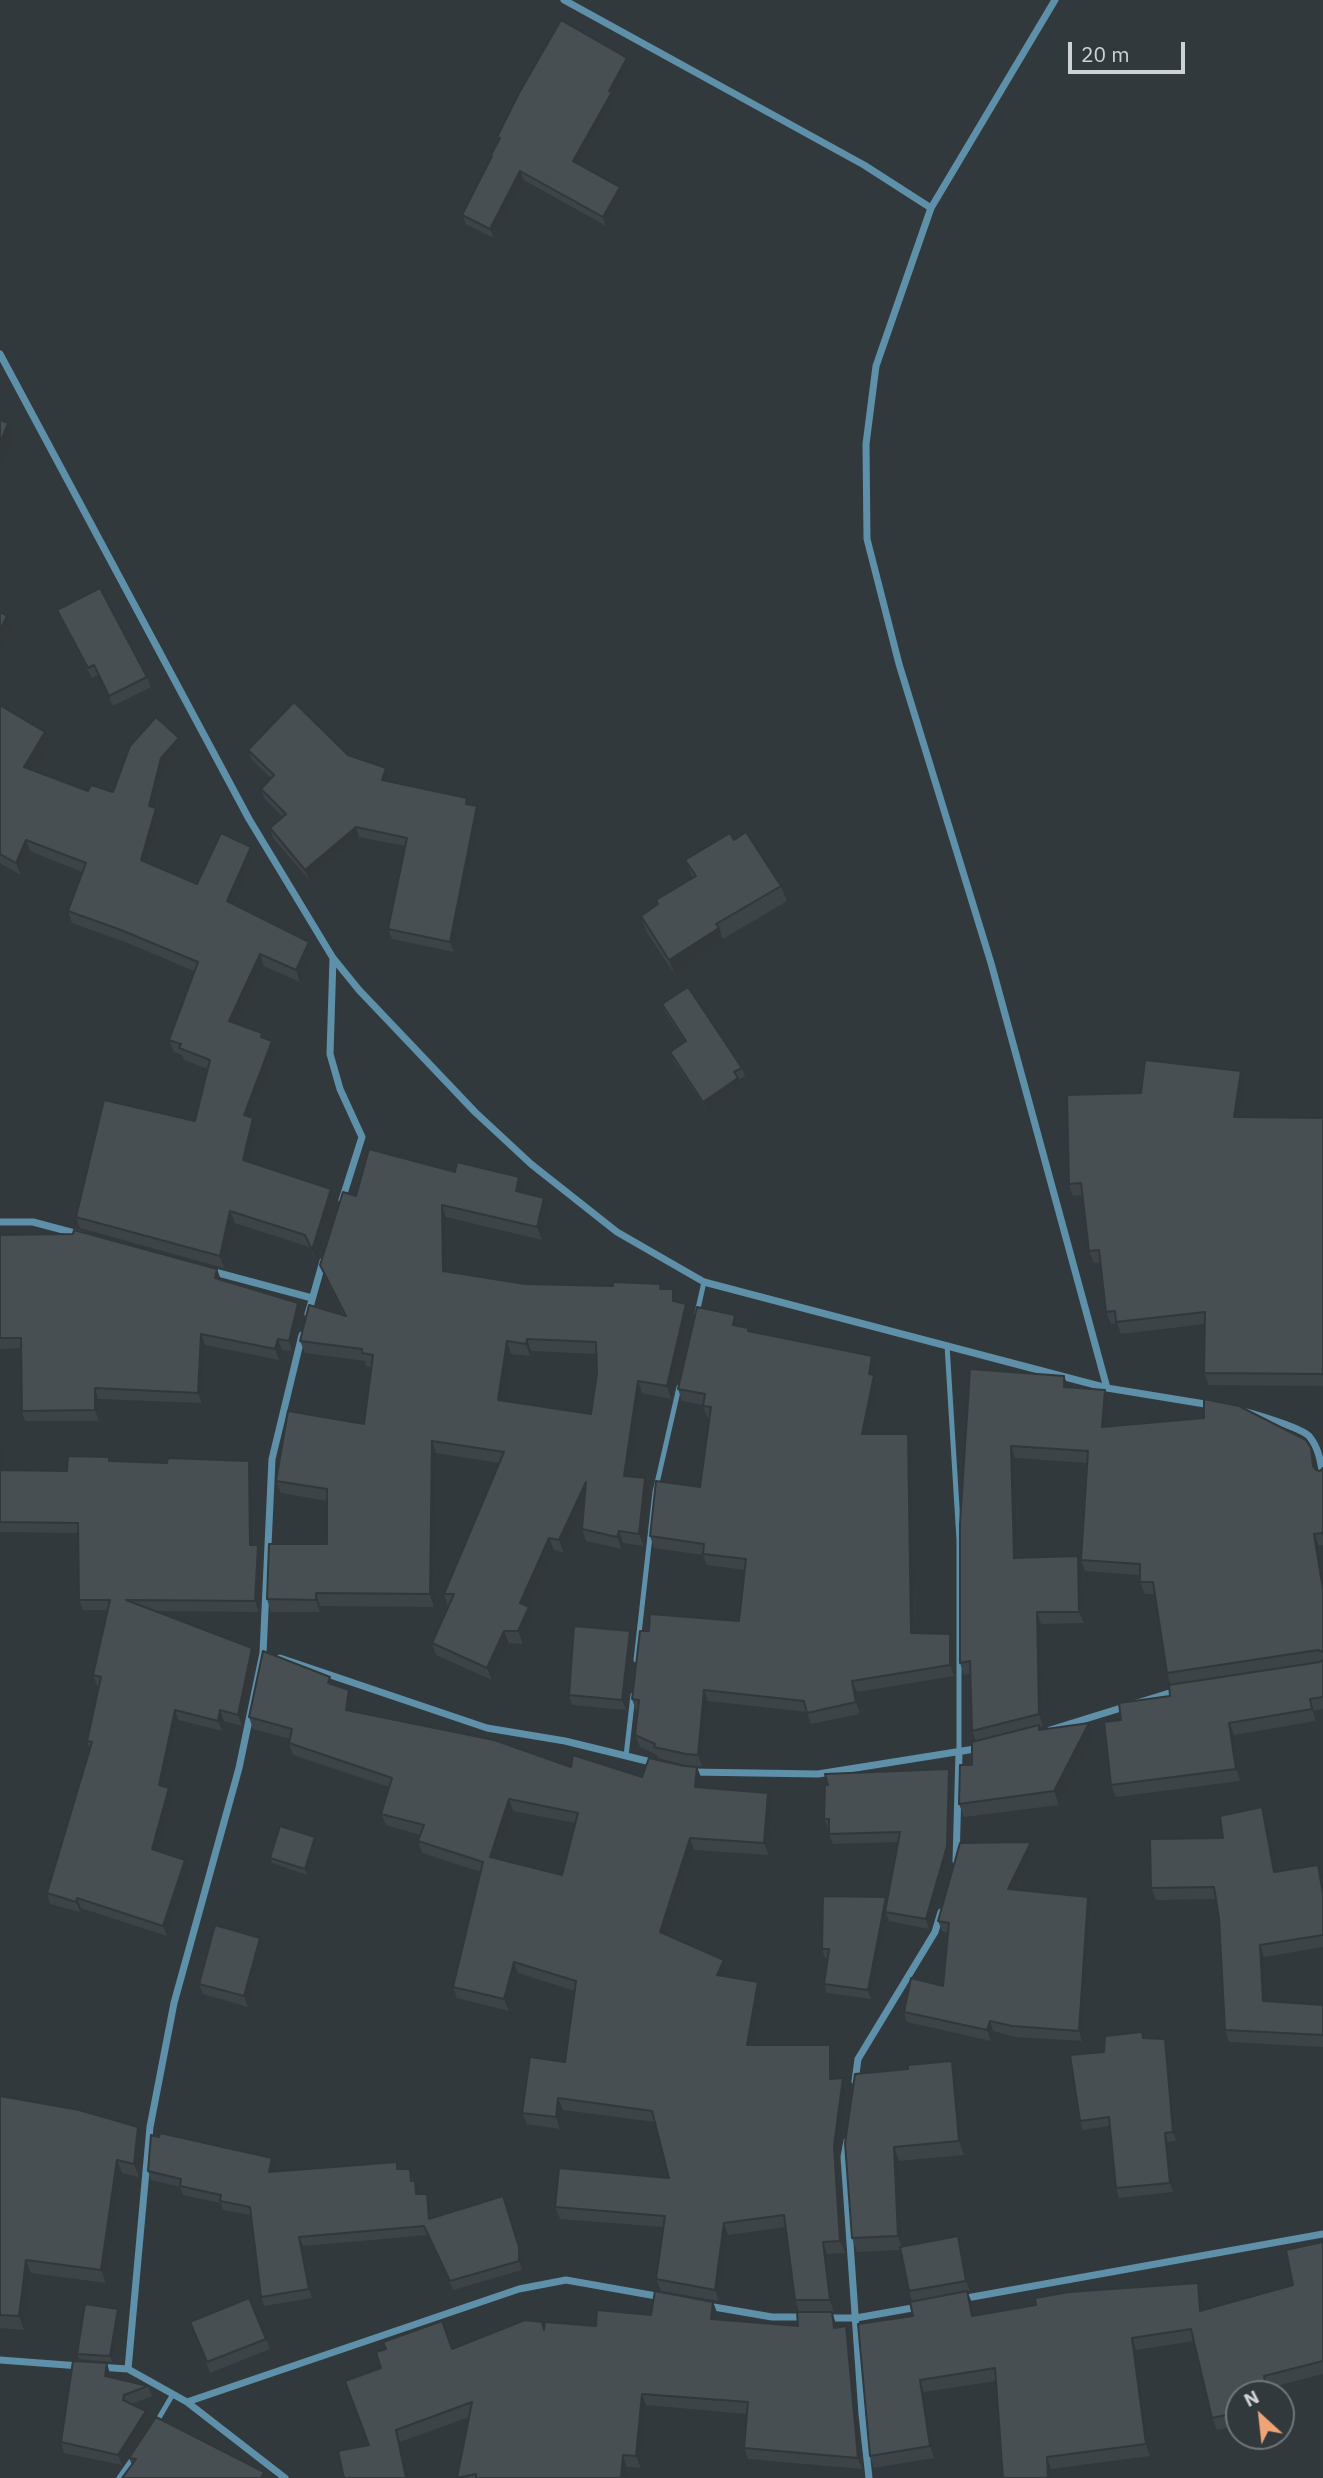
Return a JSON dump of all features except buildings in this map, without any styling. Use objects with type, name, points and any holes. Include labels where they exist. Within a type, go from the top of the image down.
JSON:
[{"type":"street","points":[[564,0],[864,165],[931,208]]},
{"type":"street","points":[[1055,0],[931,208],[876,366],[866,444],[867,539],[899,664],[991,963],[1107,1388]]},
{"type":"street","points":[[0,354],[249,819],[333,958],[359,990],[466,1103],[531,1164],[617,1232],[704,1282],[1107,1388],[1215,1406]]},
{"type":"street","points":[[333,958],[330,1054],[340,1089],[362,1137],[339,1212]]},
{"type":"street","points":[[0,1222],[33,1222],[86,1236]]},
{"type":"street","points":[[128,2369],[150,2127],[174,2003],[239,1768],[263,1653],[272,1459],[327,1249]]},
{"type":"street","points":[[206,1269],[312,1298]]},
{"type":"street","points":[[1241,1411],[1267,1417],[1308,1434],[1321,1458],[1323,1478]]},
{"type":"street","points":[[263,1653],[487,1728],[565,1741],[664,1766]]},
{"type":"street","points":[[1043,1732],[1185,1689]]},
{"type":"street","points":[[676,1769],[689,1772],[818,1774],[959,1753],[994,1745]]},
{"type":"street","points":[[953,1869],[957,1857],[959,1753]]},
{"type":"street","points":[[853,2096],[858,2059],[935,1932],[942,1907]]},
{"type":"street","points":[[848,2133],[844,2157],[870,2478]]},
{"type":"street","points":[[952,2301],[1323,2234]]},
{"type":"street","points":[[187,2402],[519,2290],[566,2280],[676,2300]]},
{"type":"street","points":[[703,2305],[772,2317],[856,2318],[924,2306]]},
{"type":"street","points":[[0,2360],[128,2369],[187,2402],[285,2478]]},
{"type":"lane","points":[[695,1321],[704,1282]]},
{"type":"lane","points":[[947,1345],[959,1540],[959,1753]]},
{"type":"lane","points":[[635,1673],[654,1492],[682,1374]]},
{"type":"lane","points":[[626,1756],[634,1687]]},
{"type":"lane","points":[[154,2426],[173,2394]]},
{"type":"lane","points":[[119,2478],[141,2447]]}]
